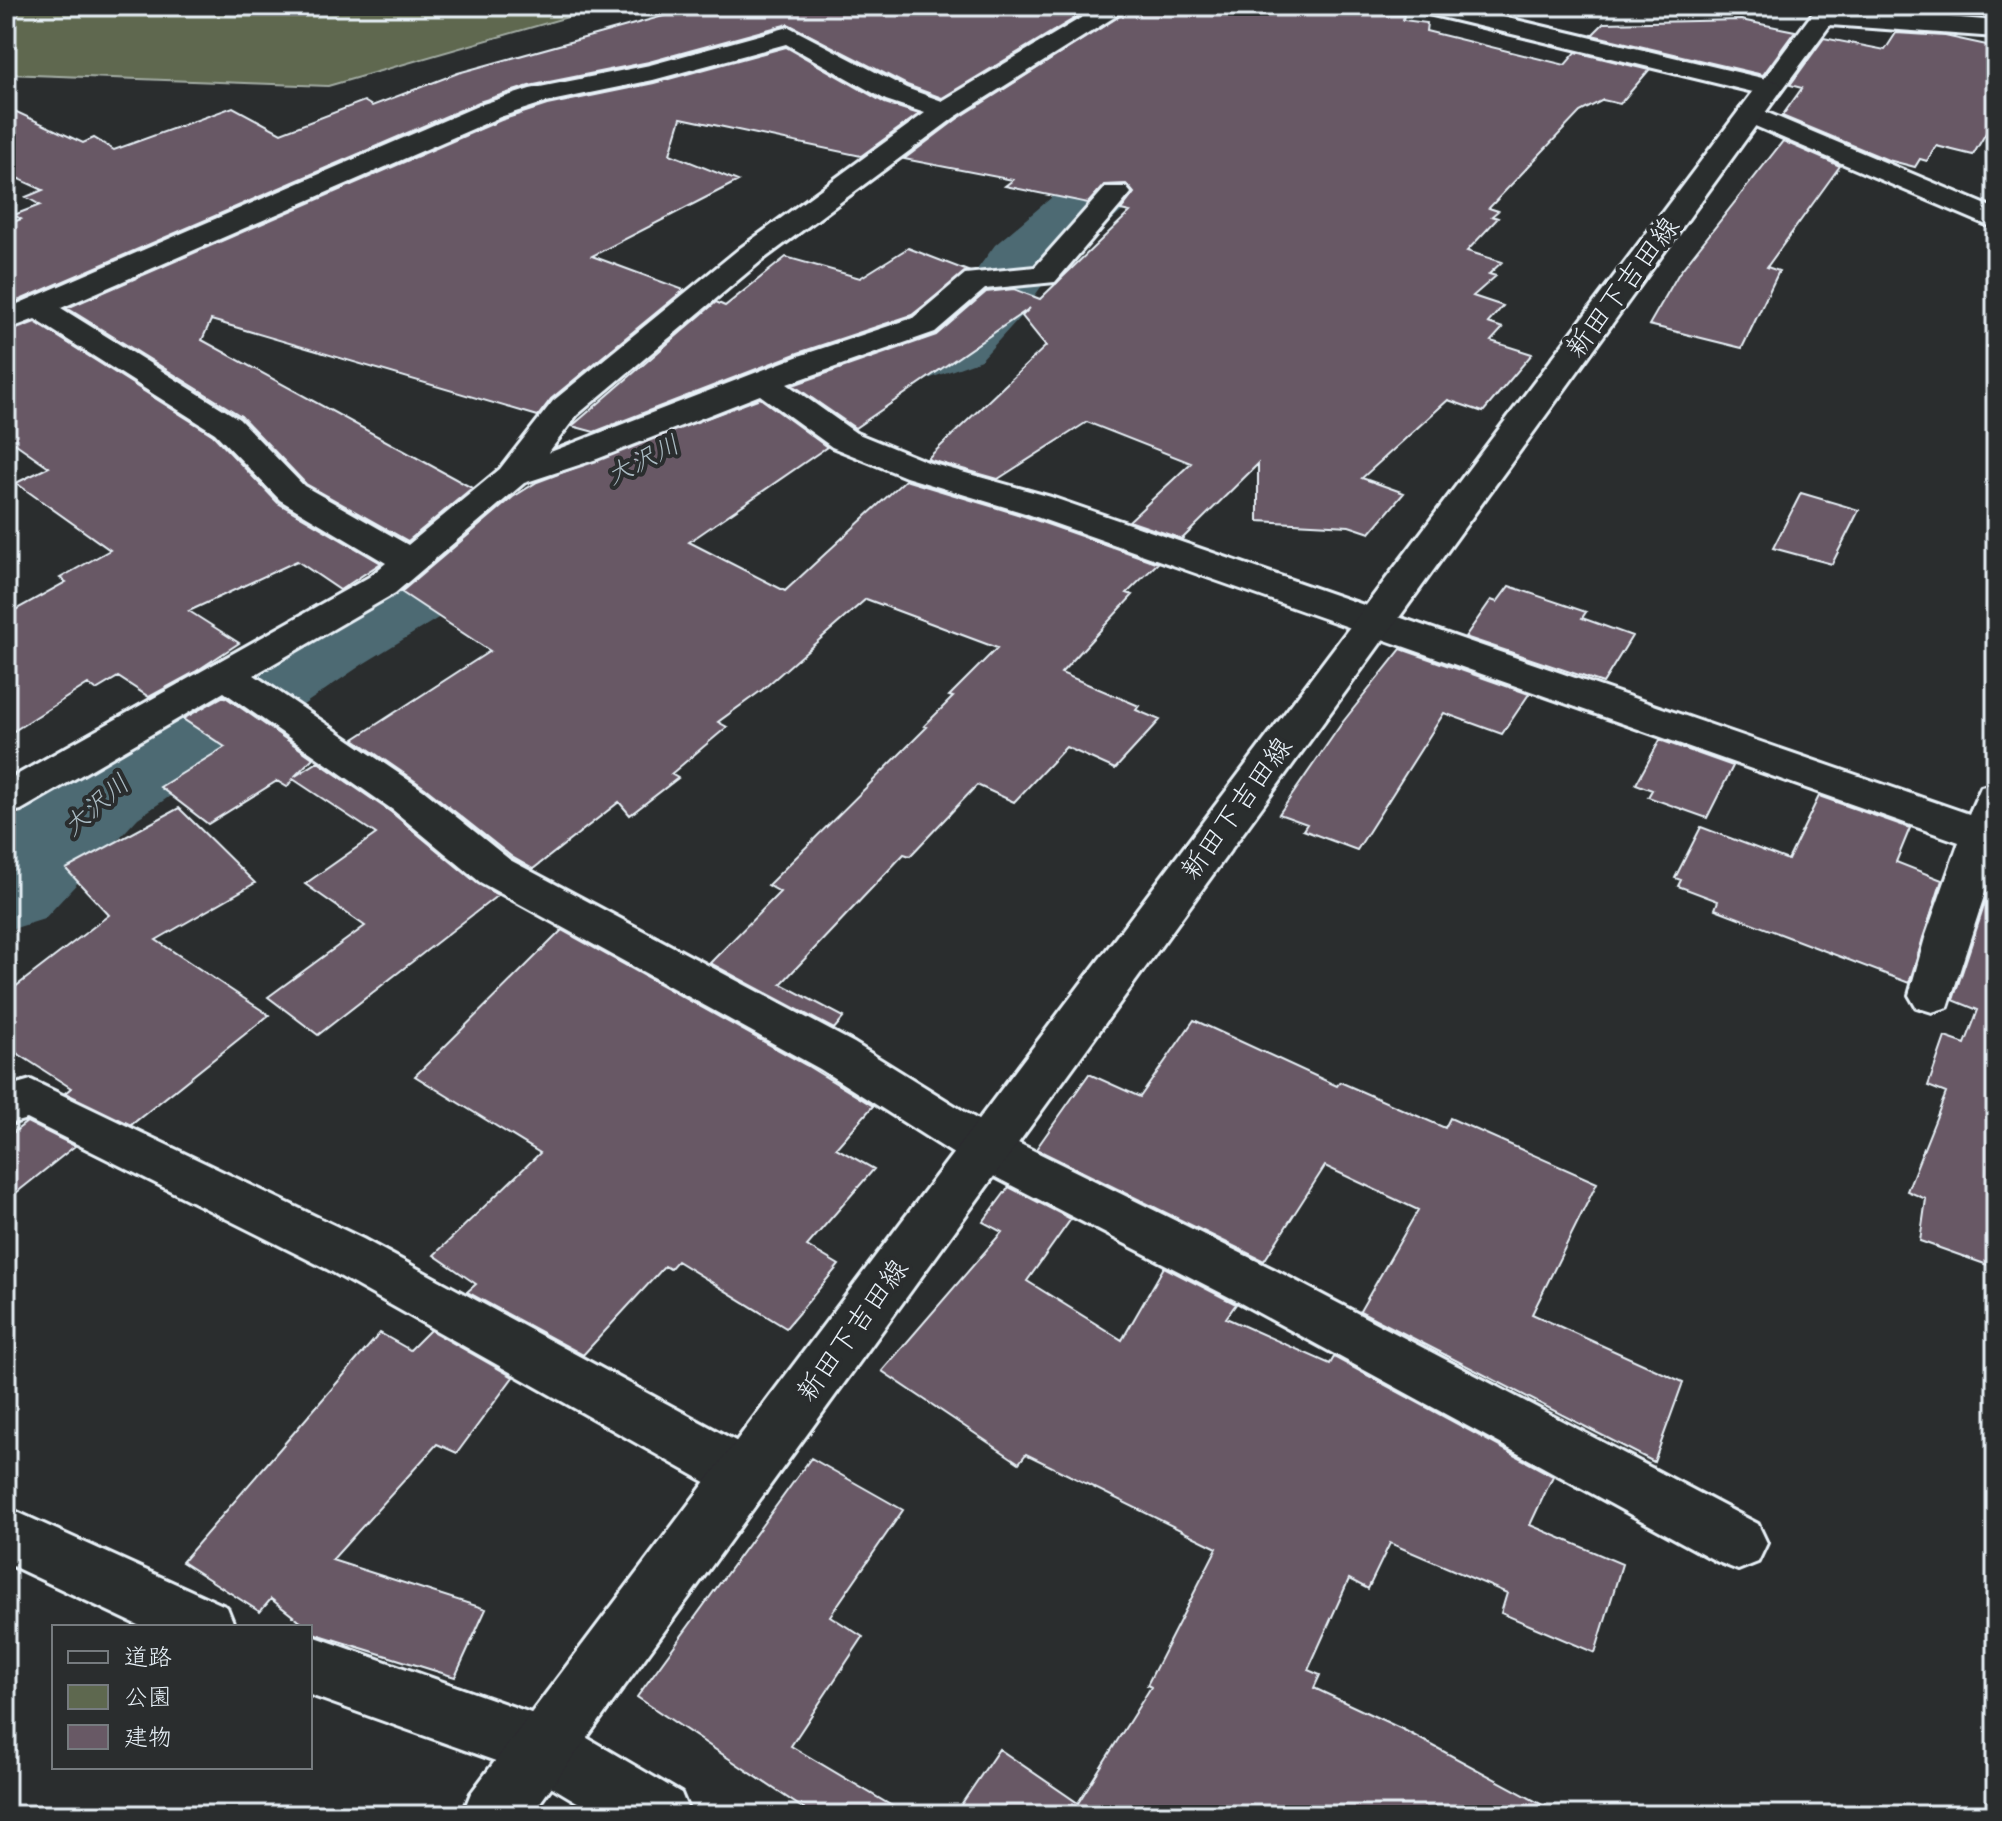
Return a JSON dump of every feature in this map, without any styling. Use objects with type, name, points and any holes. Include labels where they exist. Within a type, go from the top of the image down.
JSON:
[{"type":"street","points":[[6,800],[382,585],[408,560],[512,476],[565,408],[750,255],[945,111],[1119,6]]},
{"type":"street","points":[[1425,6],[1760,101],[1996,220]]},
{"type":"street","points":[[1827,11],[1996,29]]},
{"type":"street","name":"新田下吉田線","points":[[493,1815],[1827,11]]},
{"type":"street","points":[[6,320],[490,111],[540,95],[653,72],[789,35],[896,94],[945,111]]},
{"type":"street","points":[[512,476],[585,452],[763,382],[924,325],[976,281],[1044,275],[1116,193]]},
{"type":"street","points":[[37,307],[227,426],[292,493],[408,560]]},
{"type":"street","points":[[763,382],[844,440],[918,470],[1038,505],[1375,621],[1992,823],[1947,938],[1932,995]]},
{"type":"street","points":[[225,674],[408,800],[495,871],[837,1056],[985,1149],[1255,1285],[1738,1543]]},
{"type":"street","points":[[6,1106],[31,1099],[345,1254],[745,1475]]},
{"type":"street","points":[[6,1534],[202,1625]]},
{"type":"street","points":[[312,1666],[543,1747],[659,1815]]},
{"type":"green space","points":[[6,6],[606,6],[328,86],[6,74]]},
{"type":"building","points":[[699,6],[1095,6],[942,98],[907,85],[788,24],[649,62],[529,86],[479,102],[6,306],[6,225],[21,219],[14,215],[40,205],[26,197],[43,190],[6,173],[6,107],[83,143],[94,138],[114,150],[233,107],[281,133],[364,101],[372,106],[458,73]]},
{"type":"building","points":[[1135,6],[1404,15],[1403,20],[1427,23],[1426,31],[1565,65],[1576,52],[1649,70],[1620,104],[1603,100],[1580,112],[1489,208],[1498,211],[1492,216],[1498,218],[1467,251],[1502,262],[1489,274],[1496,276],[1473,296],[1503,306],[1488,323],[1503,328],[1491,341],[1532,354],[1483,412],[1448,400],[1362,478],[1404,493],[1370,533],[1349,526],[1258,521],[1258,464],[1182,539],[1129,521],[1191,463],[1087,422],[998,479],[927,459],[1046,346],[1022,316],[1030,308],[855,428],[793,385],[936,335],[986,292],[1014,289],[1040,299],[1130,212],[1121,210],[1134,193],[1126,184],[1104,185],[1088,203],[1005,186],[1013,180],[904,159],[957,119]]},
{"type":"building","points":[[1741,20],[1795,31],[1763,75],[1592,35],[1604,23]]},
{"type":"building","points":[[1896,33],[1945,36],[1996,47],[1996,116],[1973,155],[1936,146],[1927,161],[1920,159],[1915,167],[1888,160],[1782,116],[1802,88],[1790,85],[1824,38],[1885,50]]},
{"type":"building","points":[[786,47],[885,103],[919,114],[861,156],[681,118],[670,154],[738,181],[592,256],[684,290],[551,399],[538,416],[211,320],[202,340],[472,488],[408,541],[306,484],[241,416],[67,308],[501,120],[547,105],[654,83]]},
{"type":"building","points":[[1783,141],[1840,166],[1767,267],[1779,271],[1742,348],[1649,325],[1679,273]]},
{"type":"building","points":[[908,248],[968,271],[912,315],[798,353],[594,432],[572,426],[716,302],[725,306],[786,257],[860,278]]},
{"type":"building","points":[[35,322],[213,435],[278,503],[381,563],[340,590],[297,561],[189,611],[239,643],[195,672],[149,697],[118,677],[96,690],[88,684],[6,736],[6,615],[66,582],[60,578],[110,550],[16,483],[49,467],[6,437],[6,333]]},
{"type":"building","points":[[760,398],[827,447],[689,542],[785,591],[905,480],[1024,516],[1158,563],[1127,593],[1133,595],[1061,673],[1139,706],[1136,710],[1160,720],[1115,769],[1066,747],[1014,802],[977,785],[910,856],[904,854],[781,984],[844,1017],[834,1029],[710,963],[780,892],[768,885],[927,727],[924,726],[953,697],[949,696],[997,648],[866,599],[762,690],[718,722],[727,727],[671,774],[678,778],[630,815],[619,802],[533,869],[512,857],[425,788],[354,739],[490,651],[401,592],[513,497],[537,482]]},
{"type":"building","points":[[1801,493],[1859,510],[1832,564],[1773,548]]},
{"type":"building","points":[[1509,586],[1586,612],[1582,618],[1632,636],[1603,683],[1465,637],[1491,600],[1497,602]]},
{"type":"building","points":[[1401,649],[1529,694],[1502,734],[1444,713],[1357,850],[1303,830],[1307,824],[1279,814],[1342,723]]},
{"type":"building","points":[[224,696],[313,758],[294,777],[318,762],[391,812],[478,884],[498,895],[318,1035],[268,997],[365,926],[305,884],[376,834],[293,779],[287,787],[277,781],[208,824],[160,787],[225,747],[183,719]]},
{"type":"building","points":[[1660,740],[1733,766],[1707,818],[1648,797],[1652,790],[1636,784]]},
{"type":"building","points":[[1819,796],[1910,828],[1896,862],[1942,880],[1909,983],[1715,909],[1718,901],[1678,886],[1681,880],[1675,878],[1701,827],[1788,860]]},
{"type":"building","points":[[179,808],[255,883],[156,940],[269,1015],[131,1125],[65,1093],[71,1088],[6,1046],[6,994],[109,915],[66,869]]},
{"type":"building","points":[[1987,897],[1996,900],[1996,1268],[1920,1241],[1926,1199],[1907,1191],[1946,1093],[1928,1086],[1945,1037],[1965,1044],[1978,1010],[1953,1000]]},
{"type":"building","points":[[562,930],[806,1065],[873,1106],[836,1148],[874,1169],[807,1246],[839,1265],[786,1328],[677,1261],[670,1269],[665,1266],[583,1355],[467,1292],[476,1284],[434,1255],[540,1153],[415,1076]]},
{"type":"building","points":[[1194,1020],[1337,1086],[1340,1082],[1445,1128],[1450,1118],[1597,1183],[1532,1314],[1683,1382],[1654,1462],[1360,1311],[1418,1210],[1325,1166],[1264,1261],[1036,1149],[1089,1074],[1140,1097]]},
{"type":"building","points":[[27,1122],[75,1146],[6,1201],[6,1138]]},
{"type":"building","points":[[1009,1187],[1071,1219],[1027,1281],[1122,1340],[1164,1267],[1236,1304],[1226,1318],[1330,1364],[1334,1357],[1553,1476],[1530,1525],[1622,1564],[1595,1653],[1501,1613],[1507,1593],[1390,1543],[1368,1589],[1349,1579],[1308,1670],[1320,1675],[1314,1688],[1404,1730],[1561,1815],[954,1815],[999,1749],[1078,1803],[1151,1687],[1147,1685],[1217,1548],[1026,1454],[1019,1463],[882,1371],[1002,1232],[983,1222]]},
{"type":"building","points":[[430,1330],[513,1377],[457,1453],[437,1444],[332,1560],[486,1609],[455,1677],[316,1634],[312,1625],[304,1625],[271,1599],[260,1612],[182,1562],[380,1333],[410,1350]]},
{"type":"building","points":[[811,1458],[903,1510],[830,1616],[863,1637],[791,1746],[907,1815],[813,1815],[637,1697]]},
{"type":"waterway","name":"大沢川","points":[[6,892],[102,793],[330,643],[658,447],[953,343],[992,302],[1021,261],[1089,199],[1148,152],[1171,76],[1226,6]]}]
